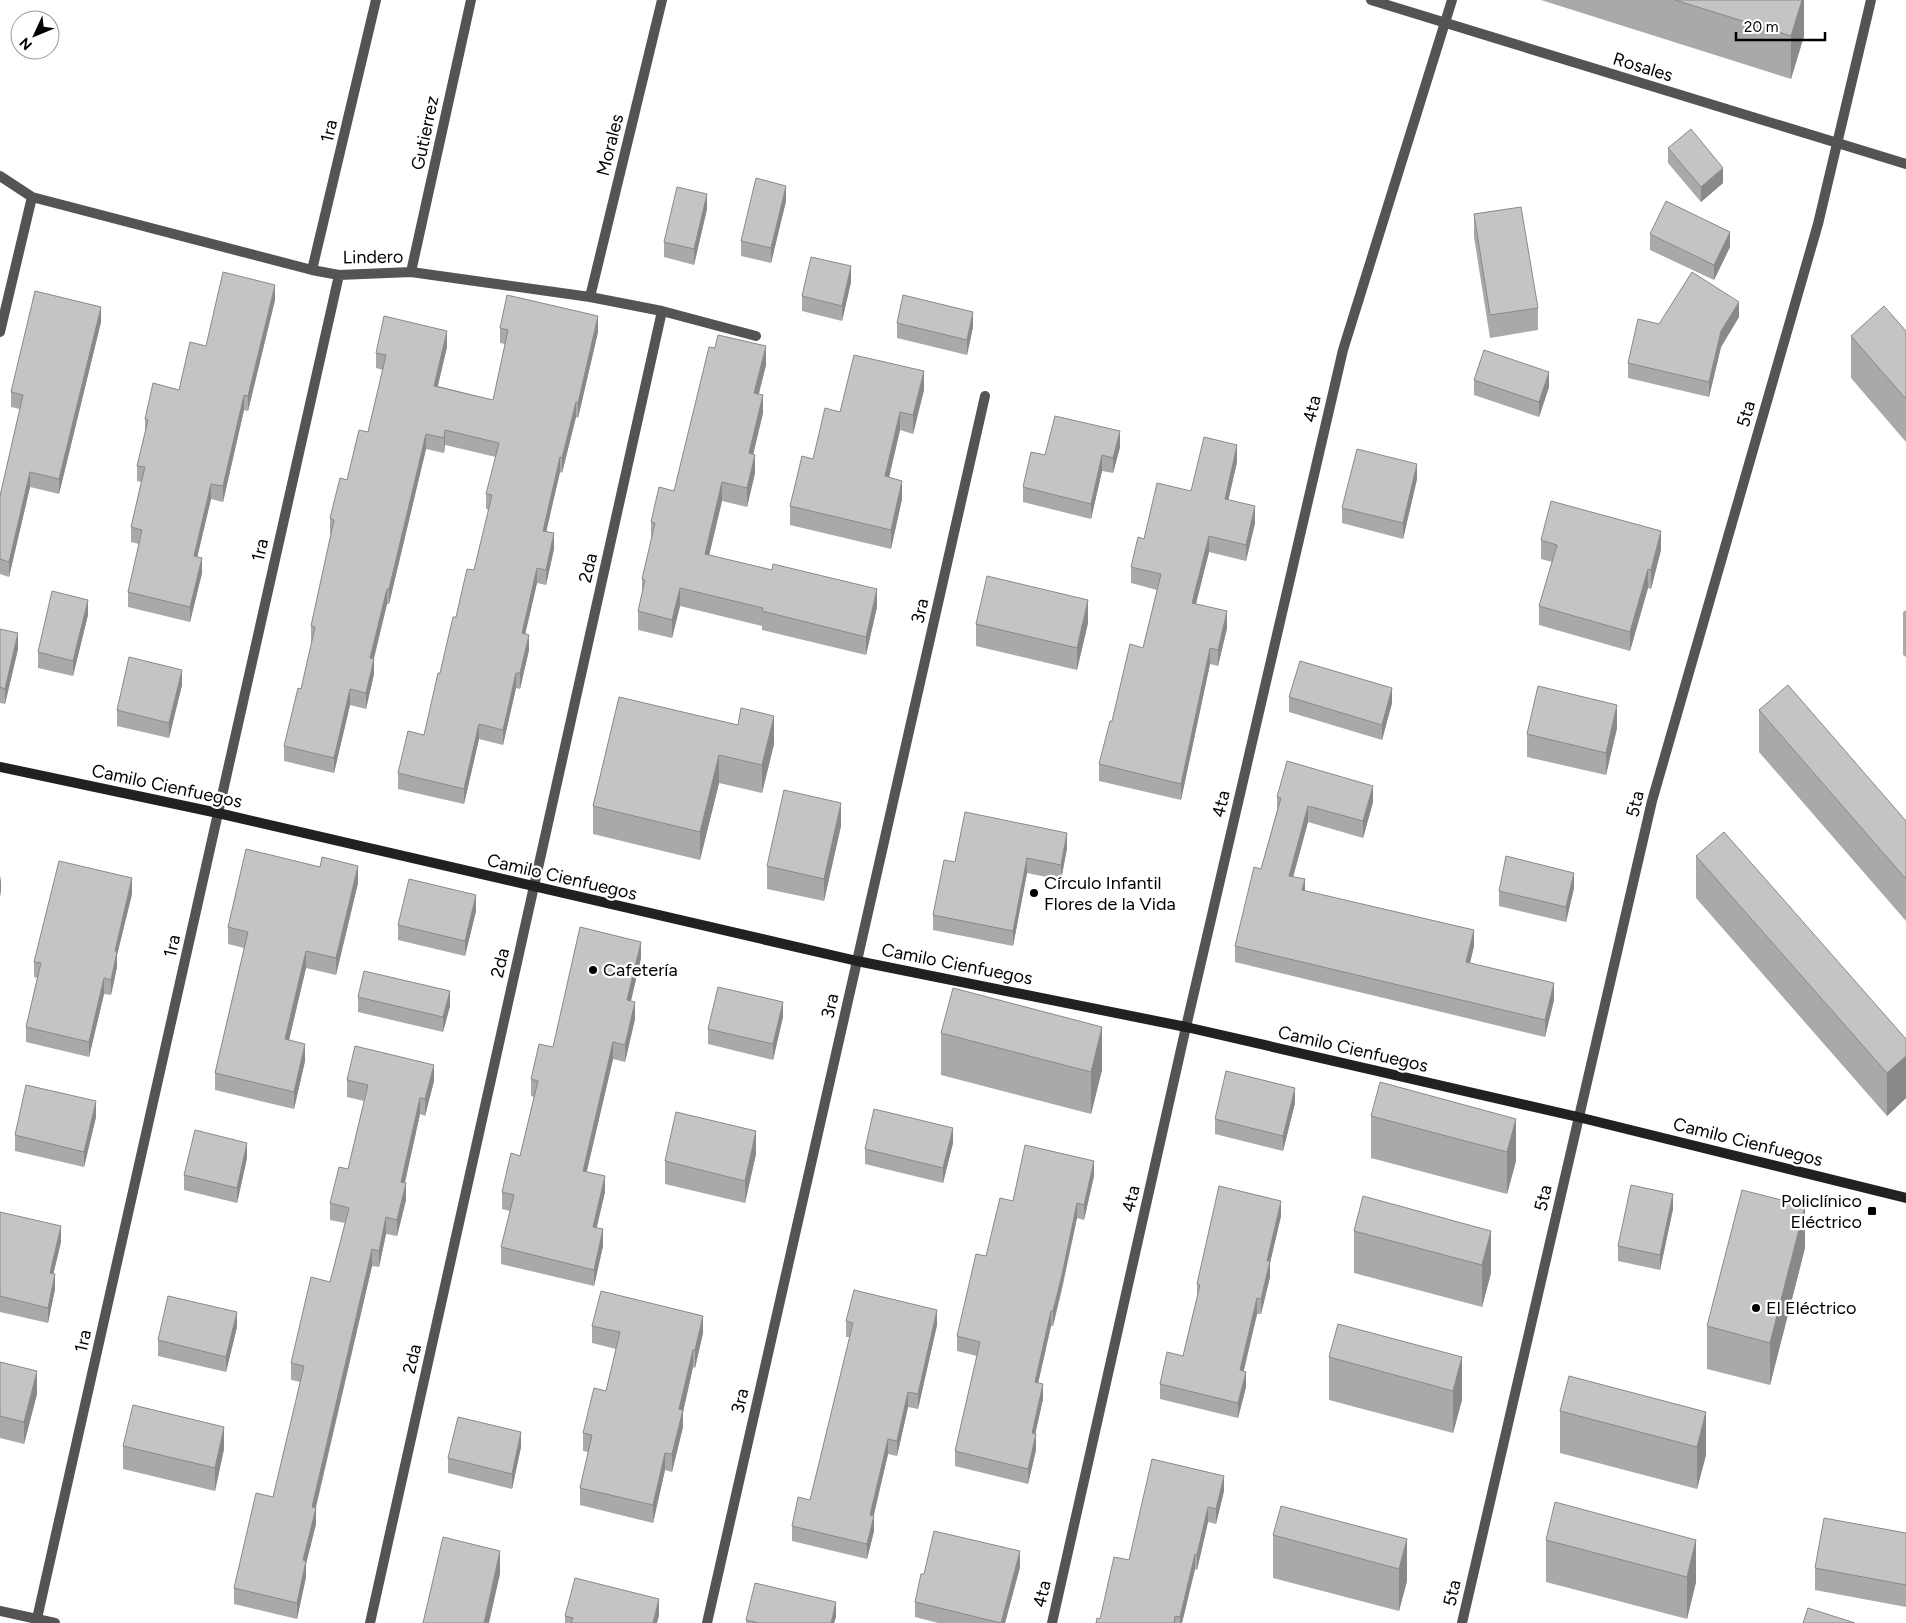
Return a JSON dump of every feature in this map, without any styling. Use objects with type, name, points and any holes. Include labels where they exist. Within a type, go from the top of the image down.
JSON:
[{"type":"street","name":"1ra","points":[[312,270],[376,0]]},
{"type":"street","name":"Gutierrez","points":[[411,272],[471,0]]},
{"type":"street","name":"Morales","points":[[590,297],[662,0]]},
{"type":"street","name":"Rosales","points":[[1371,0],[1906,164]]},
{"type":"street","name":"4ta","points":[[1052,1623],[1186,1027],[1342,350],[1452,0]]},
{"type":"street","name":"5ta","points":[[1462,1623],[1652,801],[1818,224],[1871,0]]},
{"type":"street","name":"Lindero","points":[[0,176],[32,197],[312,270],[339,275],[411,272],[590,297],[662,311],[756,336]]},
{"type":"street","points":[[0,332],[32,197]]},
{"type":"street","name":"1ra","points":[[37,1621],[339,275]]},
{"type":"street","name":"2da","points":[[370,1623],[662,311]]},
{"type":"street","name":"3ra","points":[[707,1623],[985,396]]},
{"type":"street","name":"Camilo Cienfuegos","points":[[0,767],[218,813],[857,961],[1186,1027],[1578,1117],[1906,1198]]},
{"type":"street","points":[[0,1611],[37,1621],[55,1623]]},
{"type":"building","points":[[1675,0],[1802,0],[1791,36]]},
{"type":"building","points":[[1691,129],[1723,168],[1701,187],[1668,148]]},
{"type":"building","points":[[756,178],[786,186],[771,248],[741,241]]},
{"type":"building","points":[[677,187],[707,194],[694,249],[664,242]]},
{"type":"building","points":[[1666,201],[1730,232],[1714,265],[1650,234]]},
{"type":"building","points":[[1521,207],[1538,308],[1490,315],[1474,214]]},
{"type":"building","points":[[811,257],[851,266],[842,306],[802,296]]},
{"type":"building","points":[[223,272],[275,285],[248,396],[244,395],[223,486],[211,484],[194,556],[202,558],[190,607],[128,592],[142,530],[131,527],[145,467],[137,466],[148,420],[145,419],[153,383],[179,390],[190,342],[206,346]]},
{"type":"building","points":[[1692,272],[1739,302],[1721,331],[1709,382],[1628,363],[1638,319],[1659,324]]},
{"type":"building","points":[[35,291],[101,307],[59,479],[30,472],[9,562],[0,559],[0,496],[23,395],[11,392]]},
{"type":"building","points":[[507,295],[598,316],[578,403],[576,402],[562,458],[560,457],[543,531],[554,533],[546,570],[537,568],[522,633],[529,635],[520,673],[516,673],[503,730],[479,724],[464,789],[398,773],[408,731],[424,735],[453,617],[456,617],[467,569],[474,570],[492,495],[486,494],[499,443],[445,430],[444,438],[426,434],[389,589],[387,589],[370,658],[374,659],[366,693],[350,689],[334,758],[284,746],[298,688],[301,689],[315,627],[311,626],[334,520],[330,518],[340,478],[347,480],[359,430],[368,432],[386,355],[376,353],[384,316],[447,331],[434,386],[493,400],[508,330],[500,328]]},
{"type":"building","points":[[903,295],[973,312],[967,340],[897,323]]},
{"type":"building","points":[[1884,306],[1906,331],[1906,399],[1851,336]]},
{"type":"building","points":[[718,335],[766,346],[754,393],[763,395],[749,453],[755,455],[747,488],[722,482],[705,554],[772,570],[773,564],[877,589],[866,637],[762,611],[763,608],[680,588],[672,620],[638,611],[645,580],[642,579],[655,523],[651,522],[659,487],[674,491],[709,347],[715,348]]},
{"type":"building","points":[[1484,350],[1549,372],[1539,402],[1474,380]]},
{"type":"building","points":[[854,355],[924,371],[913,415],[900,412],[885,476],[902,481],[891,530],[790,506],[802,456],[813,459],[825,408],[840,412]]},
{"type":"building","points":[[1055,416],[1120,431],[1113,458],[1102,455],[1091,504],[1023,487],[1031,452],[1045,455]]},
{"type":"building","points":[[1204,437],[1237,445],[1225,499],[1255,506],[1246,545],[1209,536],[1192,603],[1227,611],[1218,650],[1210,648],[1181,784],[1099,764],[1110,721],[1112,721],[1130,644],[1143,648],[1161,574],[1131,567],[1138,537],[1144,539],[1157,483],[1191,491]]},
{"type":"building","points":[[1357,449],[1417,464],[1403,523],[1342,508]]},
{"type":"building","points":[[1551,501],[1661,531],[1651,570],[1648,569],[1630,632],[1539,606],[1557,545],[1541,540]]},
{"type":"building","points":[[987,576],[1088,600],[1077,648],[976,624]]},
{"type":"building","points":[[52,591],[88,600],[73,661],[38,652]]},
{"type":"building","points":[[0,629],[18,633],[5,689],[0,687]]},
{"type":"building","points":[[129,657],[182,670],[169,723],[117,710]]},
{"type":"building","points":[[1300,661],[1392,688],[1382,725],[1289,697]]},
{"type":"building","points":[[1788,685],[1906,821],[1906,879],[1759,710]]},
{"type":"building","points":[[1538,686],[1617,705],[1606,753],[1527,734]]},
{"type":"building","points":[[619,697],[738,725],[741,708],[774,716],[762,765],[719,755],[700,832],[593,806]]},
{"type":"building","points":[[1287,761],[1373,786],[1363,821],[1308,806],[1289,876],[1305,879],[1302,890],[1474,930],[1466,962],[1554,983],[1545,1020],[1235,946],[1254,867],[1261,869],[1281,798],[1277,797]]},
{"type":"building","points":[[784,790],[841,803],[824,879],[767,866]]},
{"type":"building","points":[[965,812],[1067,833],[1061,865],[1027,858],[1013,931],[933,915],[944,860],[955,862]]},
{"type":"building","points":[[1724,832],[1906,1039],[1906,1056],[1887,1073],[1696,856]]},
{"type":"building","points":[[246,849],[320,867],[322,857],[358,866],[336,958],[306,951],[285,1039],[305,1044],[294,1092],[215,1073],[248,932],[228,927]]},
{"type":"building","points":[[1506,856],[1574,873],[1566,907],[1499,891]]},
{"type":"building","points":[[59,861],[132,878],[115,951],[117,952],[111,980],[104,978],[89,1042],[26,1027],[41,963],[34,962]]},
{"type":"building","points":[[409,879],[476,895],[465,941],[398,925]]},
{"type":"building","points":[[580,927],[641,942],[627,1000],[635,1002],[625,1045],[613,1042],[583,1171],[605,1176],[593,1227],[603,1229],[594,1270],[501,1247],[514,1195],[502,1192],[511,1153],[520,1156],[538,1081],[531,1079],[539,1044],[553,1047]]},
{"type":"building","points":[[364,971],[450,991],[443,1017],[358,997]]},
{"type":"building","points":[[718,987],[783,1002],[773,1044],[708,1029]]},
{"type":"building","points":[[953,988],[1102,1027],[1091,1072],[941,1033]]},
{"type":"building","points":[[355,1046],[434,1065],[425,1099],[420,1098],[401,1182],[406,1183],[397,1220],[386,1217],[379,1251],[372,1249],[312,1507],[316,1508],[303,1560],[306,1561],[297,1603],[234,1588],[256,1493],[273,1497],[304,1366],[291,1363],[311,1277],[330,1282],[349,1208],[330,1203],[339,1167],[348,1169],[368,1085],[347,1080]]},
{"type":"building","points":[[1226,1071],[1295,1088],[1283,1136],[1215,1119]]},
{"type":"building","points":[[1380,1082],[1516,1119],[1507,1152],[1371,1116]]},
{"type":"building","points":[[26,1085],[96,1101],[84,1152],[15,1135]]},
{"type":"building","points":[[874,1109],[953,1128],[943,1168],[865,1149]]},
{"type":"building","points":[[676,1112],[756,1131],[745,1181],[665,1161]]},
{"type":"building","points":[[195,1130],[247,1143],[237,1188],[184,1175]]},
{"type":"building","points":[[1025,1145],[1094,1161],[1084,1205],[1077,1203],[1062,1275],[1053,1311],[1051,1311],[1035,1382],[1043,1384],[1032,1433],[1036,1434],[1028,1469],[955,1451],[980,1342],[957,1336],[976,1254],[986,1256],[1000,1198],[1013,1201]]},
{"type":"building","points":[[1631,1185],[1673,1194],[1660,1255],[1618,1246]]},
{"type":"building","points":[[1219,1186],[1281,1201],[1267,1261],[1270,1261],[1261,1299],[1257,1298],[1240,1370],[1246,1372],[1238,1403],[1160,1384],[1167,1352],[1183,1356],[1200,1285],[1197,1284]]},
{"type":"building","points":[[1742,1190],[1805,1206],[1770,1343],[1707,1326]]},
{"type":"building","points":[[1363,1196],[1491,1231],[1482,1265],[1354,1231]]},
{"type":"building","points":[[0,1212],[61,1226],[50,1273],[55,1274],[48,1308],[0,1296]]},
{"type":"building","points":[[854,1290],[937,1310],[918,1394],[908,1392],[897,1441],[888,1439],[870,1515],[874,1516],[867,1544],[792,1526],[798,1497],[810,1500],[853,1323],[846,1321]]},
{"type":"building","points":[[601,1291],[703,1316],[679,1409],[683,1410],[672,1454],[665,1453],[653,1505],[580,1488],[592,1435],[583,1433],[594,1388],[606,1391],[620,1332],[592,1326]]},
{"type":"building","points":[[168,1296],[237,1312],[226,1357],[158,1340]]},
{"type":"building","points":[[1338,1324],[1462,1357],[1453,1391],[1329,1357]]},
{"type":"building","points":[[0,1362],[37,1371],[24,1422],[0,1416]]},
{"type":"building","points":[[1569,1376],[1706,1412],[1697,1447],[1560,1411]]},
{"type":"building","points":[[133,1405],[224,1427],[215,1468],[123,1446]]},
{"type":"building","points":[[458,1417],[521,1432],[512,1474],[448,1458]]},
{"type":"building","points":[[1152,1459],[1224,1476],[1216,1509],[1208,1507],[1180,1617],[1175,1616],[1174,1623],[1096,1623],[1097,1618],[1100,1619],[1114,1557],[1129,1560]]},
{"type":"building","points":[[1555,1502],[1696,1540],[1687,1577],[1546,1540]]},
{"type":"building","points":[[1281,1506],[1407,1539],[1399,1569],[1273,1535]]},
{"type":"building","points":[[1824,1518],[1906,1533],[1906,1585],[1815,1568]]},
{"type":"building","points":[[934,1531],[1020,1551],[1001,1623],[915,1602]]},
{"type":"building","points":[[443,1537],[500,1551],[484,1623],[423,1623]]},
{"type":"building","points":[[575,1578],[659,1599],[653,1623],[571,1623],[573,1618],[565,1616]]},
{"type":"building","points":[[755,1583],[836,1602],[831,1623],[759,1623],[746,1620]]},
{"type":"building","points":[[1808,1608],[1855,1623],[1803,1623]]},
{"type":"place","name":"Círculo Infantil Flores de la Vida","points":[[1034,893]]},
{"type":"place","name":"Cafetería","points":[[593,970]]},
{"type":"place","name":"Policlínico Eléctrico","points":[[1872,1211]]},
{"type":"place","name":"El Eléctrico","points":[[1756,1308]]}]
